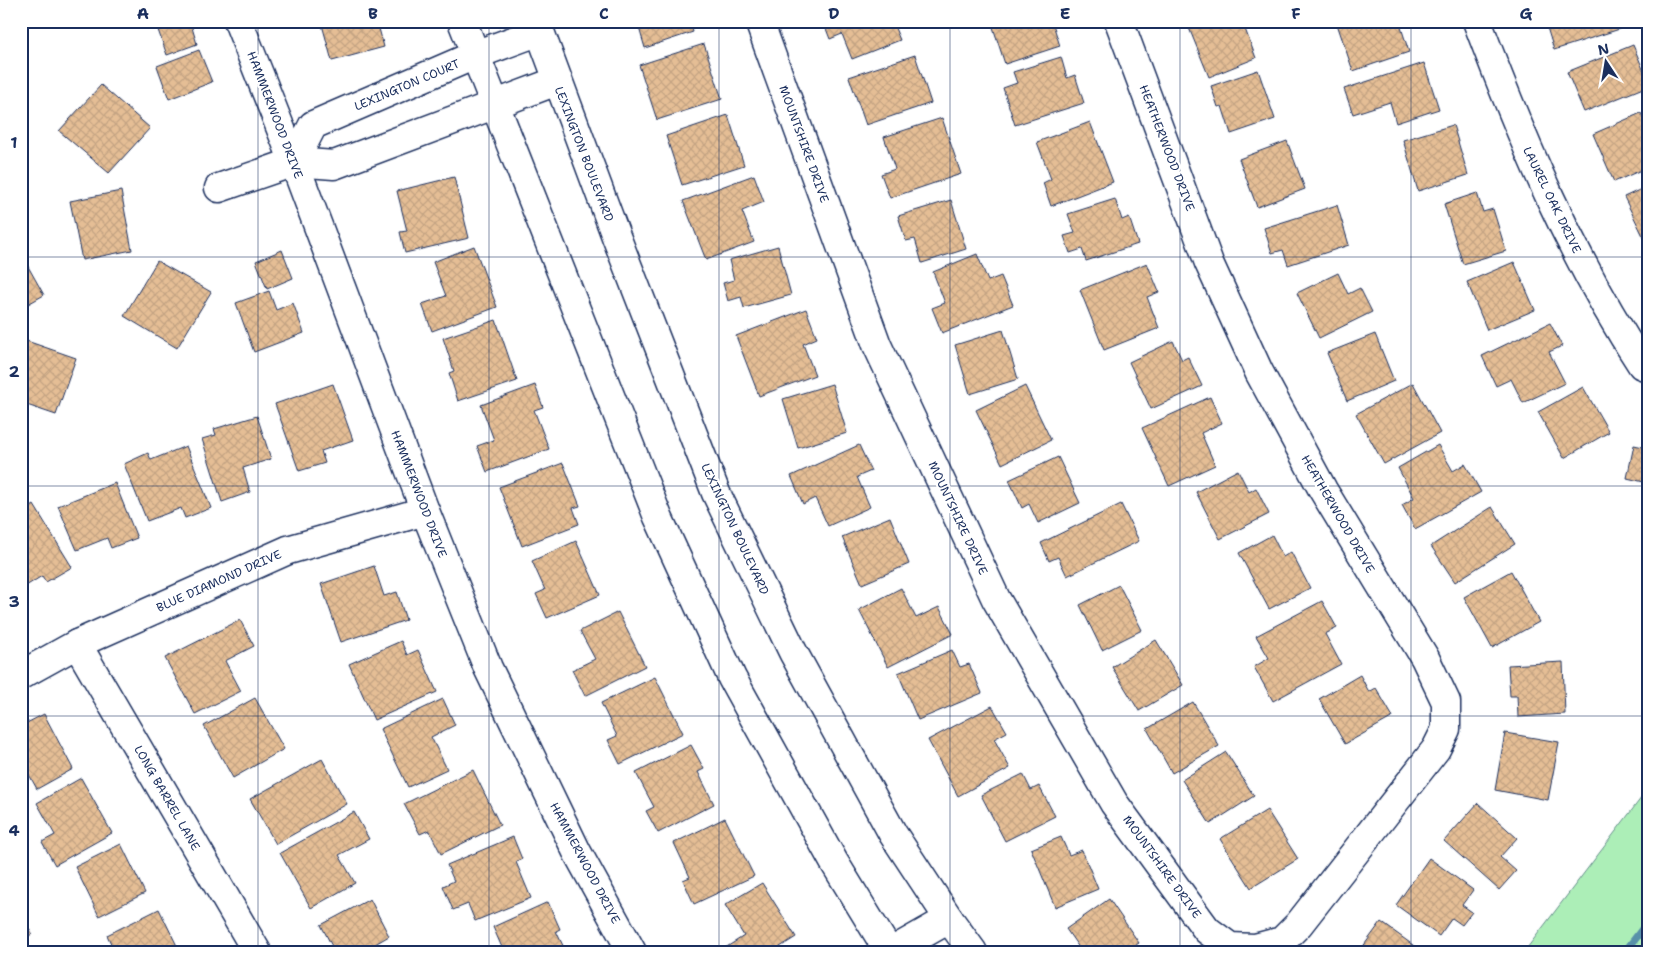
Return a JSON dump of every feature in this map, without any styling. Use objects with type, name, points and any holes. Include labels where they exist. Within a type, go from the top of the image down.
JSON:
[{"type":"street","name":"HAMMERWOOD DRIVE","points":[[238,21],[294,162],[425,511],[488,668],[577,852],[632,952]]},
{"type":"street","points":[[462,21],[658,517],[732,678],[834,862],[890,952],[949,920]]},
{"type":"street","name":"MOUNTSHIRE DRIVE","points":[[759,21],[877,346],[996,600],[1114,803],[1207,930],[1230,947],[1255,948]]},
{"type":"street","name":"HEATHERWOOD DRIVE","points":[[1119,21],[1209,263],[1259,372],[1323,490],[1425,658],[1446,702],[1446,729],[1430,757],[1299,924],[1282,941],[1255,948]]},
{"type":"street","name":"LAUREL OAK DRIVE","points":[[1477,21],[1525,142],[1571,241],[1620,331],[1642,365],[1648,367]]},
{"type":"street","name":"LEXINGTON COURT","points":[[294,162],[313,125],[475,56],[538,26]]},
{"type":"street","name":"LEXINGTON BOULEVARD","points":[[538,26],[557,82],[716,494],[798,660],[894,834],[949,920],[973,952]]},
{"type":"street","points":[[219,188],[294,162],[334,165],[557,82]]},
{"type":"street","name":"BLUE DIAMOND DRIVE","points":[[21,675],[77,644],[288,550],[425,511]]},
{"type":"street","name":"LONG BARREL LANE","points":[[77,644],[257,952]]},
{"type":"green space","points":[[1648,789],[1648,952],[1524,952]]},
{"type":"building","points":[[182,21],[190,21],[197,44],[167,55],[158,30]]},
{"type":"building","points":[[321,21],[377,21],[384,47],[332,61]]},
{"type":"building","points":[[637,21],[690,21],[693,32],[645,48]]},
{"type":"building","points":[[823,21],[892,21],[900,40],[852,59],[842,34],[830,39]]},
{"type":"building","points":[[991,21],[1052,21],[1060,46],[1005,64]]},
{"type":"building","points":[[1207,21],[1242,21],[1256,58],[1209,77],[1189,28]]},
{"type":"building","points":[[1336,21],[1399,21],[1409,52],[1353,71]]},
{"type":"building","points":[[1545,21],[1624,21],[1626,27],[1554,50]]},
{"type":"building","points":[[704,44],[722,99],[657,120],[639,65]]},
{"type":"building","points":[[1633,45],[1648,81],[1648,86],[1584,112],[1567,72]]},
{"type":"building","points":[[199,50],[212,82],[169,99],[157,66]]},
{"type":"building","points":[[915,55],[931,103],[866,125],[849,77]]},
{"type":"building","points":[[1061,57],[1067,78],[1075,75],[1084,103],[1015,125],[1003,88],[1017,83],[1013,72]]},
{"type":"building","points":[[1424,63],[1439,109],[1396,123],[1390,102],[1353,114],[1344,89]]},
{"type":"building","points":[[1258,70],[1275,119],[1231,134],[1222,106],[1218,107],[1211,86]]},
{"type":"building","points":[[101,85],[150,128],[109,173],[59,131]]},
{"type":"building","points":[[1641,113],[1648,129],[1648,167],[1614,182],[1593,134]]},
{"type":"building","points":[[728,115],[744,165],[682,185],[666,136]]},
{"type":"building","points":[[942,118],[961,174],[890,198],[881,174],[895,169],[884,137]]},
{"type":"building","points":[[1090,122],[1113,182],[1051,206],[1043,183],[1051,179],[1037,142]]},
{"type":"building","points":[[1453,125],[1468,175],[1418,191],[1403,140]]},
{"type":"building","points":[[1287,141],[1305,189],[1257,207],[1239,159]]},
{"type":"building","points":[[754,175],[764,202],[742,211],[754,242],[706,260],[683,201]]},
{"type":"building","points":[[454,177],[469,238],[405,253],[400,232],[407,231],[397,191]]},
{"type":"building","points":[[1648,186],[1648,244],[1647,244],[1624,197]]},
{"type":"building","points":[[121,191],[132,250],[82,260],[70,201]]},
{"type":"building","points":[[1477,193],[1483,212],[1493,209],[1506,251],[1463,264],[1444,204]]},
{"type":"building","points":[[1115,199],[1122,220],[1129,217],[1138,244],[1086,261],[1082,249],[1070,253],[1064,236],[1075,233],[1068,214]]},
{"type":"building","points":[[951,200],[966,249],[922,263],[915,239],[906,241],[898,216]]},
{"type":"building","points":[[1337,205],[1349,245],[1288,265],[1283,250],[1272,253],[1264,228]]},
{"type":"building","points":[[474,246],[497,307],[432,331],[422,304],[446,296],[433,262]]},
{"type":"building","points":[[778,246],[791,295],[744,308],[741,297],[728,301],[723,283],[734,280],[729,260]]},
{"type":"building","points":[[282,250],[293,278],[267,289],[256,261]]},
{"type":"building","points":[[21,254],[44,295],[21,308]]},
{"type":"building","points":[[977,254],[988,281],[1001,276],[1013,305],[942,333],[932,308],[945,303],[933,272]]},
{"type":"building","points":[[157,261],[211,292],[177,348],[124,316]]},
{"type":"building","points":[[1514,262],[1535,310],[1487,330],[1467,282]]},
{"type":"building","points":[[1147,263],[1159,292],[1147,297],[1159,328],[1104,350],[1080,290]]},
{"type":"building","points":[[1338,273],[1348,294],[1360,288],[1372,312],[1319,338],[1297,293]]},
{"type":"building","points":[[269,291],[276,310],[293,303],[304,333],[254,352],[236,303]]},
{"type":"building","points":[[806,309],[817,338],[803,344],[815,375],[759,396],[736,336]]},
{"type":"building","points":[[496,320],[517,381],[458,401],[449,373],[454,371],[443,338]]},
{"type":"building","points":[[1550,323],[1562,346],[1549,352],[1565,383],[1523,403],[1511,379],[1496,386],[1482,356]]},
{"type":"building","points":[[1003,330],[1018,379],[970,394],[955,345]]},
{"type":"building","points":[[1375,334],[1394,381],[1347,401],[1327,353]]},
{"type":"building","points":[[21,339],[76,358],[56,415],[21,403]]},
{"type":"building","points":[[1173,341],[1182,360],[1188,357],[1202,386],[1151,409],[1129,362]]},
{"type":"building","points":[[1413,383],[1440,433],[1384,464],[1356,414]]},
{"type":"building","points":[[333,384],[353,440],[321,451],[325,463],[299,471],[275,404]]},
{"type":"building","points":[[832,384],[847,433],[798,448],[783,399]]},
{"type":"building","points":[[535,385],[543,407],[534,410],[549,449],[487,472],[477,446],[494,440],[481,405]]},
{"type":"building","points":[[1025,386],[1051,440],[1002,464],[976,410]]},
{"type":"building","points":[[1583,387],[1609,432],[1564,458],[1538,412]]},
{"type":"building","points":[[1210,397],[1222,423],[1201,433],[1215,465],[1169,486],[1142,428]]},
{"type":"building","points":[[257,416],[271,459],[243,468],[250,492],[222,502],[202,439],[216,435],[214,429]]},
{"type":"building","points":[[859,445],[871,471],[857,477],[870,507],[828,526],[815,498],[803,504],[791,476]]},
{"type":"building","points":[[1438,445],[1453,471],[1465,464],[1481,492],[1415,529],[1402,505],[1414,498],[1398,468]]},
{"type":"building","points":[[1634,445],[1648,448],[1648,483],[1627,478]]},
{"type":"building","points":[[186,446],[211,508],[185,518],[181,508],[147,521],[124,464],[148,453],[151,460]]},
{"type":"building","points":[[1058,457],[1080,503],[1038,523],[1029,504],[1022,508],[1009,480]]},
{"type":"building","points":[[563,463],[580,506],[573,508],[579,524],[522,546],[499,487]]},
{"type":"building","points":[[1238,470],[1249,492],[1256,488],[1269,514],[1220,539],[1196,492]]},
{"type":"building","points":[[115,483],[137,538],[111,548],[107,538],[77,550],[58,506]]},
{"type":"building","points":[[1121,504],[1139,541],[1067,576],[1058,557],[1049,561],[1041,543]]},
{"type":"building","points":[[34,505],[72,567],[46,582],[42,576],[21,589],[21,513]]},
{"type":"building","points":[[1492,507],[1515,544],[1455,582],[1431,546]]},
{"type":"building","points":[[890,517],[909,564],[862,584],[842,537]]},
{"type":"building","points":[[1272,535],[1283,557],[1291,552],[1310,588],[1269,609],[1239,553]]},
{"type":"building","points":[[576,541],[600,595],[547,618],[536,594],[545,590],[532,561]]},
{"type":"building","points":[[374,566],[384,596],[397,592],[406,620],[341,642],[321,584]]},
{"type":"building","points":[[1511,571],[1539,622],[1492,648],[1464,597]]},
{"type":"building","points":[[1119,585],[1142,630],[1102,650],[1080,605]]},
{"type":"building","points":[[901,588],[916,618],[939,607],[953,634],[888,667],[859,610]]},
{"type":"building","points":[[1322,601],[1337,628],[1325,634],[1341,664],[1273,701],[1254,667],[1269,658],[1256,636]]},
{"type":"building","points":[[618,612],[645,666],[585,696],[572,670],[595,659],[580,631]]},
{"type":"building","points":[[240,620],[254,646],[225,661],[241,691],[195,714],[165,658]]},
{"type":"building","points":[[1156,640],[1183,685],[1139,711],[1112,667]]},
{"type":"building","points":[[401,641],[407,655],[418,650],[437,692],[374,720],[349,664]]},
{"type":"building","points":[[952,650],[960,667],[969,664],[982,693],[918,720],[898,673]]},
{"type":"building","points":[[1563,662],[1565,714],[1518,717],[1517,696],[1510,696],[1508,665]]},
{"type":"building","points":[[1360,675],[1369,692],[1376,688],[1393,717],[1345,744],[1319,699]]},
{"type":"building","points":[[655,677],[683,733],[620,764],[608,740],[617,736],[601,703]]},
{"type":"building","points":[[255,698],[284,749],[233,778],[204,726]]},
{"type":"building","points":[[443,699],[455,725],[431,737],[447,769],[408,787],[380,729]]},
{"type":"building","points":[[1193,702],[1219,746],[1172,773],[1147,729]]},
{"type":"building","points":[[992,706],[1007,732],[994,739],[1010,768],[958,796],[928,740]]},
{"type":"building","points":[[44,714],[73,769],[37,789],[21,760],[21,726]]},
{"type":"building","points":[[1505,733],[1559,742],[1548,800],[1495,790]]},
{"type":"building","points":[[691,745],[704,769],[698,772],[714,804],[658,833],[646,811],[654,807],[636,773]]},
{"type":"building","points":[[1226,752],[1254,796],[1210,824],[1182,780]]},
{"type":"building","points":[[322,759],[347,804],[276,844],[250,799]]},
{"type":"building","points":[[473,770],[500,825],[441,854],[429,830],[420,834],[404,804]]},
{"type":"building","points":[[1023,774],[1031,790],[1039,786],[1055,816],[1005,841],[981,795]]},
{"type":"building","points":[[81,778],[112,833],[55,865],[42,842],[55,835],[37,803]]},
{"type":"building","points":[[1478,803],[1517,838],[1500,857],[1516,871],[1499,890],[1444,841]]},
{"type":"building","points":[[1267,810],[1298,859],[1251,888],[1220,839]]},
{"type":"building","points":[[354,812],[369,839],[339,855],[355,883],[311,908],[280,853]]},
{"type":"building","points":[[725,818],[754,876],[694,904],[683,880],[690,877],[674,843]]},
{"type":"building","points":[[513,837],[522,859],[516,862],[531,898],[475,921],[468,904],[453,910],[443,886],[454,881],[447,865]]},
{"type":"building","points":[[1061,837],[1069,855],[1082,850],[1098,889],[1055,907],[1031,849]]},
{"type":"building","points":[[121,844],[145,893],[99,916],[75,867]]},
{"type":"building","points":[[1429,858],[1473,890],[1462,905],[1472,912],[1462,925],[1452,918],[1439,936],[1396,905]]},
{"type":"building","points":[[762,883],[796,937],[772,952],[723,952],[722,950],[744,936],[725,905]]},
{"type":"building","points":[[370,899],[389,936],[370,947],[372,952],[335,952],[321,925]]},
{"type":"building","points":[[1109,899],[1139,943],[1126,952],[1082,952],[1066,929]]},
{"type":"building","points":[[548,902],[560,929],[556,931],[566,952],[504,952],[493,927]]},
{"type":"building","points":[[159,909],[180,952],[115,952],[107,935]]},
{"type":"building","points":[[21,915],[32,934],[21,941]]},
{"type":"building","points":[[1381,922],[1417,948],[1414,952],[1359,952]]},
{"type":"waterway","points":[[1625,952],[1648,922]]}]
